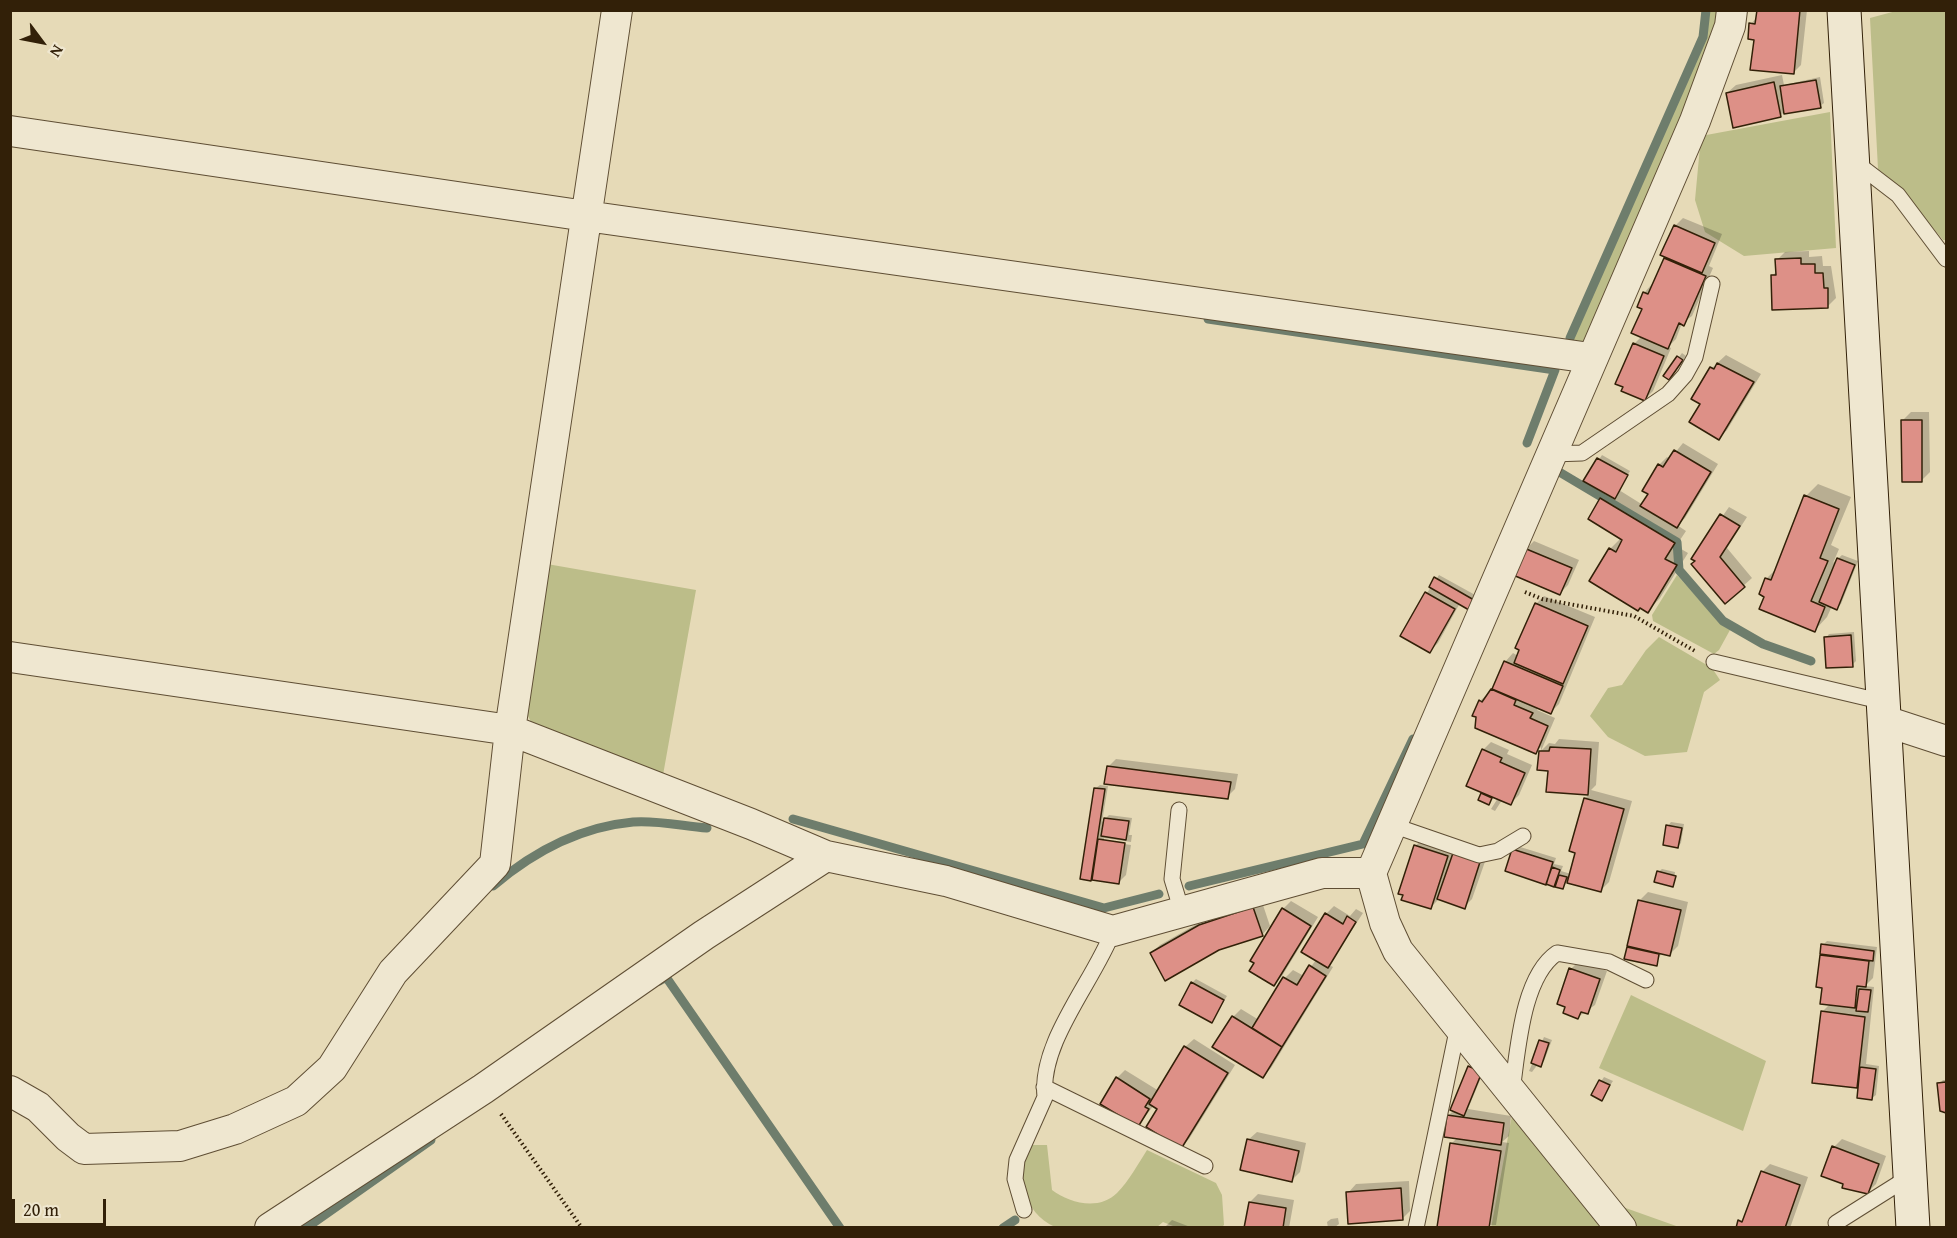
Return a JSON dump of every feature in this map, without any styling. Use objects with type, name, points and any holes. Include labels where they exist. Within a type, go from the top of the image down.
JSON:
[{"type":"street","points":[[10,1090],[38,1107],[68,1137],[84,1149],[180,1146],[235,1128],[296,1101],[332,1068],[393,972],[495,864],[510,730],[617,10]]},
{"type":"street","points":[[1621,1227],[1398,951],[1385,923],[1371,873],[1552,454],[1590,358],[1695,121],[1730,26],[1732,10]]},
{"type":"street","points":[[1844,10],[1913,1227]]},
{"type":"street","points":[[10,130],[586,216],[1590,358]]},
{"type":"street","points":[[10,657],[510,730],[751,824],[826,856],[946,881],[1113,931],[1322,873],[1371,873]]},
{"type":"street","points":[[1885,712],[1947,741]]},
{"type":"street","points":[[270,1227],[483,1089],[704,935],[826,856]]},
{"type":"lane","points":[[1853,160],[1898,195],[1947,259]]},
{"type":"lane","points":[[1552,454],[1582,453],[1668,394],[1685,375],[1695,357],[1712,284]]},
{"type":"lane","points":[[1714,662],[1885,712]]},
{"type":"lane","points":[[1179,810],[1172,879],[1182,912]]},
{"type":"lane","points":[[1392,825],[1479,855],[1498,851],[1523,836]]},
{"type":"lane","points":[[1024,1210],[1015,1179],[1017,1160],[1045,1097],[1044,1087],[1057,1036],[1104,954],[1113,931]]},
{"type":"lane","points":[[1511,1093],[1526,1007],[1545,961],[1557,953],[1609,962],[1646,980]]},
{"type":"lane","points":[[1416,1227],[1458,1026]]},
{"type":"lane","points":[[1044,1087],[1205,1166]]},
{"type":"lane","points":[[1836,1223],[1909,1177]]},
{"type":"path","points":[[1497,581],[1542,599],[1634,616],[1714,662]]},
{"type":"path","points":[[483,1089],[582,1227]]},
{"type":"green space","points":[[1709,11],[1720,11],[1716,32],[1619,271],[1583,343],[1571,345],[1705,37]]},
{"type":"green space","points":[[1896,11],[1946,11],[1946,240],[1943,240],[1899,187],[1878,169],[1870,18]]},
{"type":"green space","points":[[1830,112],[1836,248],[1744,256],[1705,232],[1695,200],[1701,136]]},
{"type":"green space","points":[[547,564],[696,590],[663,775],[532,724],[526,712]]},
{"type":"green space","points":[[1677,575],[1722,625],[1730,630],[1719,650],[1714,654],[1653,621],[1652,615]]},
{"type":"green space","points":[[1659,637],[1712,668],[1720,680],[1704,692],[1687,752],[1645,756],[1608,737],[1590,716],[1608,688],[1622,685],[1646,650]]},
{"type":"green space","points":[[1631,995],[1766,1061],[1743,1131],[1599,1068]]},
{"type":"green space","points":[[1513,1110],[1605,1227],[1491,1228]]},
{"type":"green space","points":[[1031,1145],[1047,1145],[1052,1190],[1059,1195],[1084,1203],[1110,1199],[1129,1178],[1147,1150],[1216,1183],[1222,1195],[1224,1225],[1222,1227],[1178,1228],[1163,1222],[1157,1227],[1087,1229],[1055,1227],[1035,1212],[1024,1190],[1023,1167]]},
{"type":"green space","points":[[1620,1206],[1679,1227],[1637,1227]]},
{"type":"building","points":[[1757,10],[1800,10],[1794,74],[1750,70],[1754,40],[1748,39],[1749,23],[1755,24]]},
{"type":"building","points":[[1816,80],[1821,108],[1784,114],[1780,86]]},
{"type":"building","points":[[1774,82],[1781,117],[1733,128],[1726,93]]},
{"type":"building","points":[[1674,225],[1715,243],[1702,273],[1660,255]]},
{"type":"building","points":[[1664,258],[1706,276],[1684,326],[1679,323],[1668,349],[1631,333],[1642,309],[1637,307],[1643,292],[1648,294]]},
{"type":"building","points":[[1801,258],[1801,264],[1815,264],[1815,273],[1823,273],[1824,288],[1828,288],[1828,308],[1772,310],[1771,275],[1776,275],[1775,259]]},
{"type":"building","points":[[1633,343],[1664,356],[1645,401],[1621,391],[1623,387],[1615,384]]},
{"type":"building","points":[[1677,356],[1683,360],[1669,380],[1663,376]]},
{"type":"building","points":[[1717,363],[1754,382],[1719,440],[1689,422],[1700,404],[1691,399],[1710,367],[1714,369]]},
{"type":"building","points":[[1901,420],[1922,420],[1922,482],[1902,482]]},
{"type":"building","points":[[1674,450],[1711,472],[1677,528],[1640,506],[1648,494],[1642,491],[1658,464],[1663,467]]},
{"type":"building","points":[[1597,458],[1628,475],[1615,499],[1583,481]]},
{"type":"building","points":[[1804,495],[1839,509],[1820,558],[1828,561],[1811,601],[1825,607],[1815,632],[1759,609],[1764,597],[1759,594],[1765,578],[1771,580]]},
{"type":"building","points":[[1600,498],[1675,543],[1665,559],[1677,565],[1648,613],[1640,608],[1638,611],[1589,581],[1609,548],[1616,552],[1622,540],[1588,519]]},
{"type":"building","points":[[1720,514],[1740,526],[1720,557],[1745,587],[1725,604],[1691,564],[1695,561],[1691,559]]},
{"type":"building","points":[[1524,548],[1572,568],[1560,595],[1513,575]]},
{"type":"building","points":[[1837,558],[1855,565],[1837,610],[1819,602]]},
{"type":"building","points":[[1434,577],[1474,600],[1469,610],[1429,587]]},
{"type":"building","points":[[1425,592],[1455,609],[1430,653],[1400,636]]},
{"type":"building","points":[[1535,603],[1588,626],[1563,684],[1514,663],[1519,650],[1515,648]]},
{"type":"building","points":[[1851,635],[1853,667],[1826,668],[1824,637]]},
{"type":"building","points":[[1504,661],[1563,686],[1551,714],[1492,689]]},
{"type":"building","points":[[1491,689],[1516,700],[1514,705],[1533,713],[1530,718],[1548,726],[1536,754],[1475,728],[1476,717],[1472,716],[1479,700],[1482,702]]},
{"type":"building","points":[[1550,747],[1591,749],[1588,795],[1546,792],[1548,771],[1537,770],[1539,751],[1549,751]]},
{"type":"building","points":[[1482,749],[1502,758],[1500,762],[1525,773],[1511,805],[1466,786]]},
{"type":"building","points":[[1107,766],[1231,782],[1228,799],[1104,784]]},
{"type":"building","points":[[1094,788],[1105,789],[1091,881],[1080,879]]},
{"type":"building","points":[[1481,793],[1492,798],[1489,805],[1478,800]]},
{"type":"building","points":[[1584,798],[1624,809],[1601,892],[1567,883],[1575,853],[1569,851]]},
{"type":"building","points":[[1104,818],[1129,821],[1126,840],[1101,836]]},
{"type":"building","points":[[1666,825],[1682,828],[1678,848],[1663,845]]},
{"type":"building","points":[[1098,839],[1125,843],[1119,884],[1092,880]]},
{"type":"building","points":[[1414,845],[1448,856],[1431,909],[1401,900],[1403,895],[1398,894]]},
{"type":"building","points":[[1512,849],[1553,862],[1546,885],[1505,871]]},
{"type":"building","points":[[1453,853],[1480,862],[1465,909],[1437,899]]},
{"type":"building","points":[[1552,867],[1560,870],[1554,887],[1546,884]]},
{"type":"building","points":[[1657,871],[1676,876],[1673,887],[1654,882]]},
{"type":"building","points":[[1559,875],[1567,877],[1563,889],[1555,887]]},
{"type":"building","points":[[1638,900],[1681,910],[1670,956],[1627,946]]},
{"type":"building","points":[[1253,907],[1263,936],[1219,950],[1165,981],[1150,953],[1199,925]]},
{"type":"building","points":[[1282,908],[1311,926],[1274,986],[1249,971],[1254,963],[1250,961]]},
{"type":"building","points":[[1325,913],[1343,924],[1347,916],[1356,922],[1328,968],[1301,952]]},
{"type":"building","points":[[1821,944],[1874,951],[1873,961],[1820,954]]},
{"type":"building","points":[[1627,947],[1659,954],[1657,966],[1624,959]]},
{"type":"building","points":[[1820,955],[1869,961],[1866,987],[1857,986],[1855,1008],[1820,1004],[1822,988],[1816,987]]},
{"type":"building","points":[[1309,965],[1326,976],[1282,1047],[1252,1028],[1283,977],[1297,985]]},
{"type":"building","points":[[1569,968],[1600,979],[1588,1014],[1581,1012],[1578,1019],[1563,1013],[1565,1007],[1557,1004]]},
{"type":"building","points":[[1191,982],[1224,1000],[1212,1023],[1179,1005]]},
{"type":"building","points":[[1859,989],[1871,990],[1868,1012],[1856,1011]]},
{"type":"building","points":[[1821,1011],[1865,1017],[1857,1088],[1812,1083]]},
{"type":"building","points":[[1232,1016],[1282,1047],[1263,1078],[1212,1047]]},
{"type":"building","points":[[1539,1040],[1549,1043],[1541,1067],[1531,1063]]},
{"type":"building","points":[[1184,1046],[1228,1073],[1181,1149],[1146,1127],[1157,1109],[1149,1104]]},
{"type":"building","points":[[1468,1066],[1482,1072],[1464,1116],[1450,1110]]},
{"type":"building","points":[[1860,1067],[1876,1069],[1872,1100],[1857,1098]]},
{"type":"building","points":[[1116,1077],[1150,1099],[1145,1107],[1149,1109],[1138,1127],[1100,1104]]},
{"type":"building","points":[[1599,1080],[1610,1085],[1602,1101],[1591,1095]]},
{"type":"building","points":[[1946,1082],[1946,1113],[1940,1111],[1937,1083]]},
{"type":"building","points":[[1447,1115],[1504,1123],[1501,1145],[1444,1137]]},
{"type":"building","points":[[1247,1139],[1299,1151],[1292,1182],[1240,1170]]},
{"type":"building","points":[[1450,1143],[1501,1151],[1489,1228],[1437,1227]]},
{"type":"building","points":[[1832,1146],[1879,1164],[1868,1194],[1842,1188],[1843,1184],[1821,1176]]},
{"type":"building","points":[[1761,1171],[1800,1185],[1785,1228],[1736,1228],[1738,1220],[1742,1222]]},
{"type":"building","points":[[1401,1188],[1403,1220],[1348,1224],[1346,1192]]},
{"type":"building","points":[[1249,1202],[1286,1208],[1283,1228],[1244,1228]]},
{"type":"waterway","points":[[1570,338],[1703,37],[1706,10]]},
{"type":"waterway","points":[[1208,319],[1555,370],[1527,443]]},
{"type":"waterway","points":[[1561,473],[1677,542],[1679,570],[1723,621],[1763,644],[1811,661]]},
{"type":"waterway","points":[[1189,886],[1363,844],[1413,739]]},
{"type":"waterway","points":[[793,819],[1104,908],[1159,894]]},
{"type":"waterway","points":[[493,886],[541,852],[594,829],[633,822],[660,822],[707,828]]},
{"type":"waterway","points":[[659,981],[666,977],[840,1228]]},
{"type":"waterway","points":[[306,1228],[431,1140]]},
{"type":"waterway","points":[[1003,1228],[1015,1220]]}]
